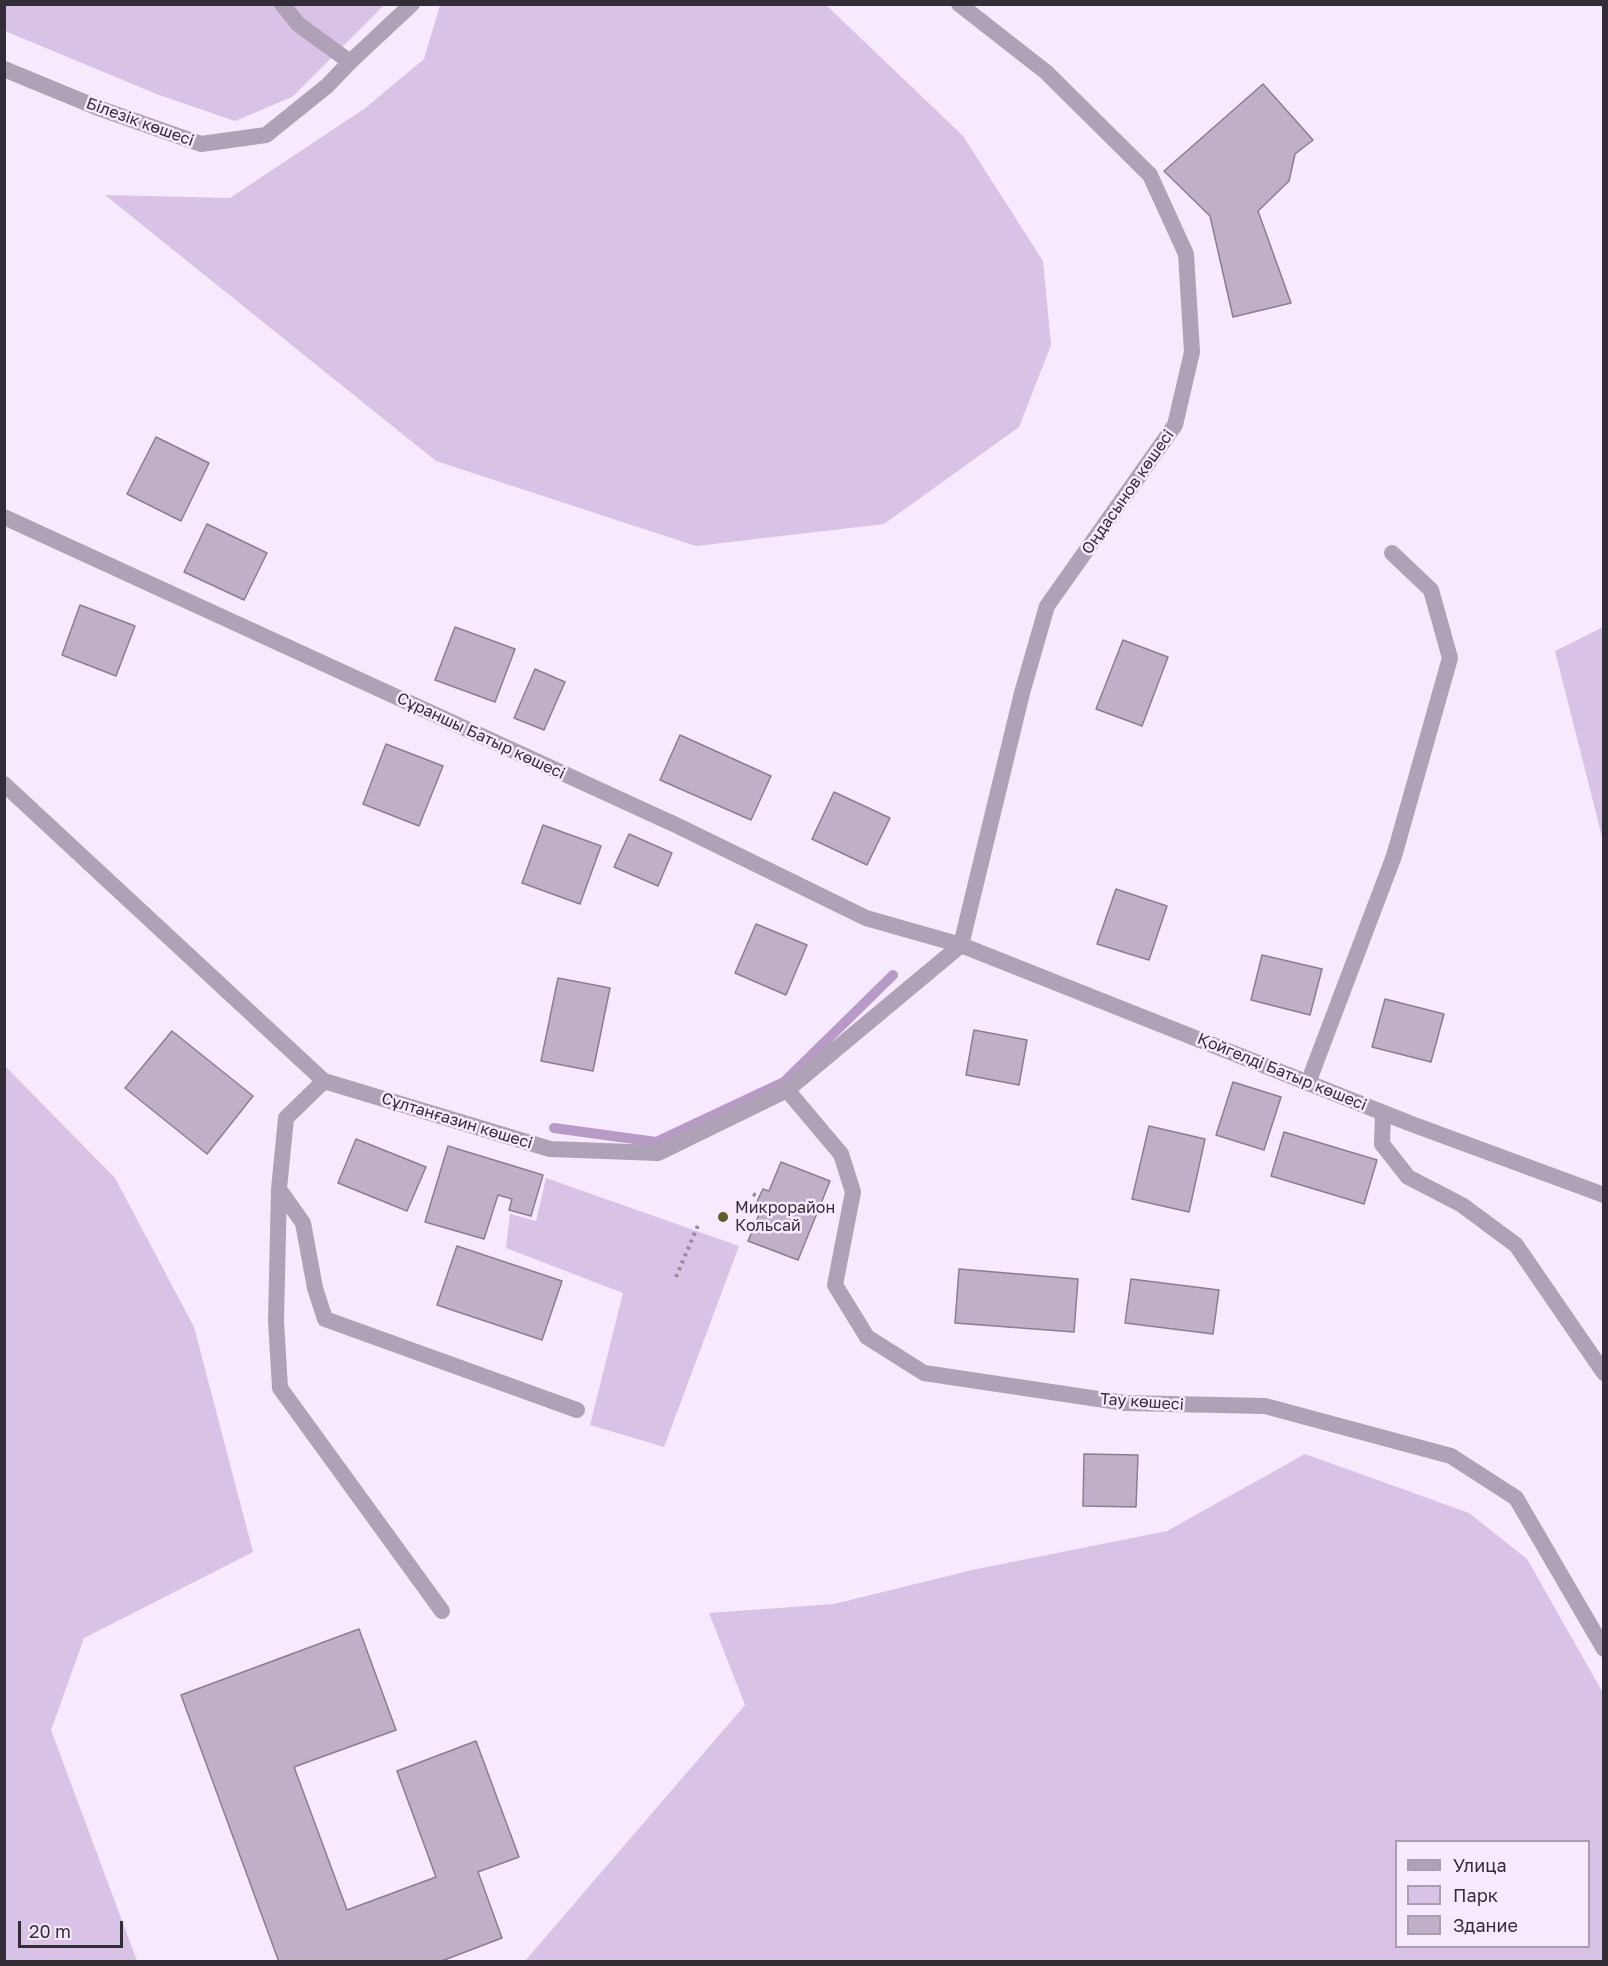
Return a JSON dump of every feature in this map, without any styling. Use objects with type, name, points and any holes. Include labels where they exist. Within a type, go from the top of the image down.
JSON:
[{"type":"street","points":[[282,4],[298,24],[350,62]]},
{"type":"street","name":"Білезік көшесі","points":[[4,69],[101,109],[201,144],[266,135],[327,86],[412,4]]},
{"type":"street","name":"Оңдасынов көшесі","points":[[959,4],[1046,72],[1150,175],[1186,254],[1192,352],[1175,425],[1047,606],[1022,693],[962,945]]},
{"type":"street","name":"Сұраншы Батыр көшесі","points":[[4,517],[678,826],[866,918],[962,945]]},
{"type":"street","points":[[1308,1083],[1394,856],[1450,658],[1431,590],[1392,553]]},
{"type":"street","name":"Сұлтанғазин көшесі","points":[[4,784],[324,1081],[550,1149],[658,1153],[787,1090],[962,945]]},
{"type":"street","name":"Қойгелді Батыр көшесі","points":[[962,945],[1383,1113],[1604,1195]]},
{"type":"street","points":[[324,1081],[286,1118],[279,1189],[276,1321],[280,1388],[442,1611]]},
{"type":"street","name":"Тау көшесі","points":[[787,1090],[841,1154],[853,1192],[835,1285],[867,1337],[924,1373],[1125,1403],[1266,1406],[1451,1456],[1516,1498],[1604,1649]]},
{"type":"street","points":[[1383,1113],[1382,1144],[1408,1177],[1462,1205],[1516,1245],[1604,1373]]},
{"type":"street","points":[[279,1189],[303,1223],[315,1288],[325,1319],[577,1410]]},
{"type":"path","points":[[753,1194],[759,1197]]},
{"type":"path","points":[[676,1278],[699,1222]]},
{"type":"green space","points":[[4,5],[384,5],[292,97],[235,121],[159,95],[5,31]]},
{"type":"green space","points":[[440,5],[826,5],[963,136],[1043,261],[1051,345],[1019,427],[884,524],[696,546],[436,461],[105,195],[230,198],[364,109],[424,59]]},
{"type":"green space","points":[[1603,627],[1603,841],[1555,651]]},
{"type":"green space","points":[[4,1065],[115,1178],[194,1327],[253,1552],[84,1638],[51,1730],[137,1961],[5,1961]]},
{"type":"green space","points":[[546,1178],[739,1246],[664,1447],[590,1425],[623,1293],[506,1248],[510,1214],[536,1221]]},
{"type":"green space","points":[[1305,1454],[1469,1513],[1527,1559],[1603,1693],[1603,1961],[525,1961],[745,1705],[709,1613],[834,1604],[972,1570],[1167,1531]]},
{"type":"building","points":[[1263,84],[1313,140],[1295,154],[1289,181],[1258,211],[1291,303],[1233,317],[1210,216],[1164,171]]},
{"type":"building","points":[[156,437],[209,463],[181,521],[127,494]]},
{"type":"building","points":[[207,524],[267,553],[244,600],[184,572]]},
{"type":"building","points":[[80,605],[135,626],[116,676],[62,655]]},
{"type":"building","points":[[455,627],[515,649],[495,702],[435,680]]},
{"type":"building","points":[[1123,640],[1168,657],[1142,726],[1096,709]]},
{"type":"building","points":[[535,669],[565,682],[544,730],[514,718]]},
{"type":"building","points":[[680,735],[771,776],[751,820],[660,780]]},
{"type":"building","points":[[386,744],[443,766],[419,826],[363,804]]},
{"type":"building","points":[[834,792],[890,818],[867,865],[812,839]]},
{"type":"building","points":[[543,825],[601,846],[580,904],[522,883]]},
{"type":"building","points":[[629,834],[672,853],[658,886],[614,867]]},
{"type":"building","points":[[1116,889],[1167,906],[1149,960],[1097,944]]},
{"type":"building","points":[[756,924],[807,945],[786,995],[735,973]]},
{"type":"building","points":[[1262,955],[1322,969],[1310,1015],[1251,1000]]},
{"type":"building","points":[[558,978],[610,988],[593,1071],[541,1061]]},
{"type":"building","points":[[1385,999],[1444,1014],[1431,1062],[1372,1047]]},
{"type":"building","points":[[974,1030],[1027,1040],[1019,1085],[966,1075]]},
{"type":"building","points":[[172,1031],[253,1096],[207,1154],[125,1088]]},
{"type":"building","points":[[1233,1082],[1281,1097],[1264,1150],[1216,1135]]},
{"type":"building","points":[[1149,1126],[1205,1139],[1189,1212],[1132,1199]]},
{"type":"building","points":[[1284,1132],[1377,1160],[1364,1204],[1271,1176]]},
{"type":"building","points":[[356,1139],[426,1167],[407,1211],[338,1183]]},
{"type":"building","points":[[448,1146],[543,1175],[531,1216],[509,1210],[512,1199],[498,1195],[484,1239],[425,1222]]},
{"type":"building","points":[[781,1162],[830,1181],[798,1260],[748,1241],[762,1207],[756,1205],[759,1197],[763,1189],[769,1191]]},
{"type":"building","points":[[457,1246],[562,1281],[542,1340],[437,1305]]},
{"type":"building","points":[[959,1269],[1078,1279],[1074,1332],[955,1323]]},
{"type":"building","points":[[1131,1279],[1219,1290],[1213,1334],[1125,1323]]},
{"type":"building","points":[[1084,1454],[1138,1455],[1136,1507],[1083,1506]]},
{"type":"building","points":[[359,1629],[396,1730],[294,1767],[347,1910],[436,1877],[397,1771],[476,1741],[519,1857],[478,1872],[502,1938],[439,1962],[279,1962],[181,1695]]},
{"type":"waterway","points":[[554,1128],[656,1142],[784,1082],[893,975]]},
{"type":"place","name":"Микрорайон Кольсай","points":[[723,1217]]}]
